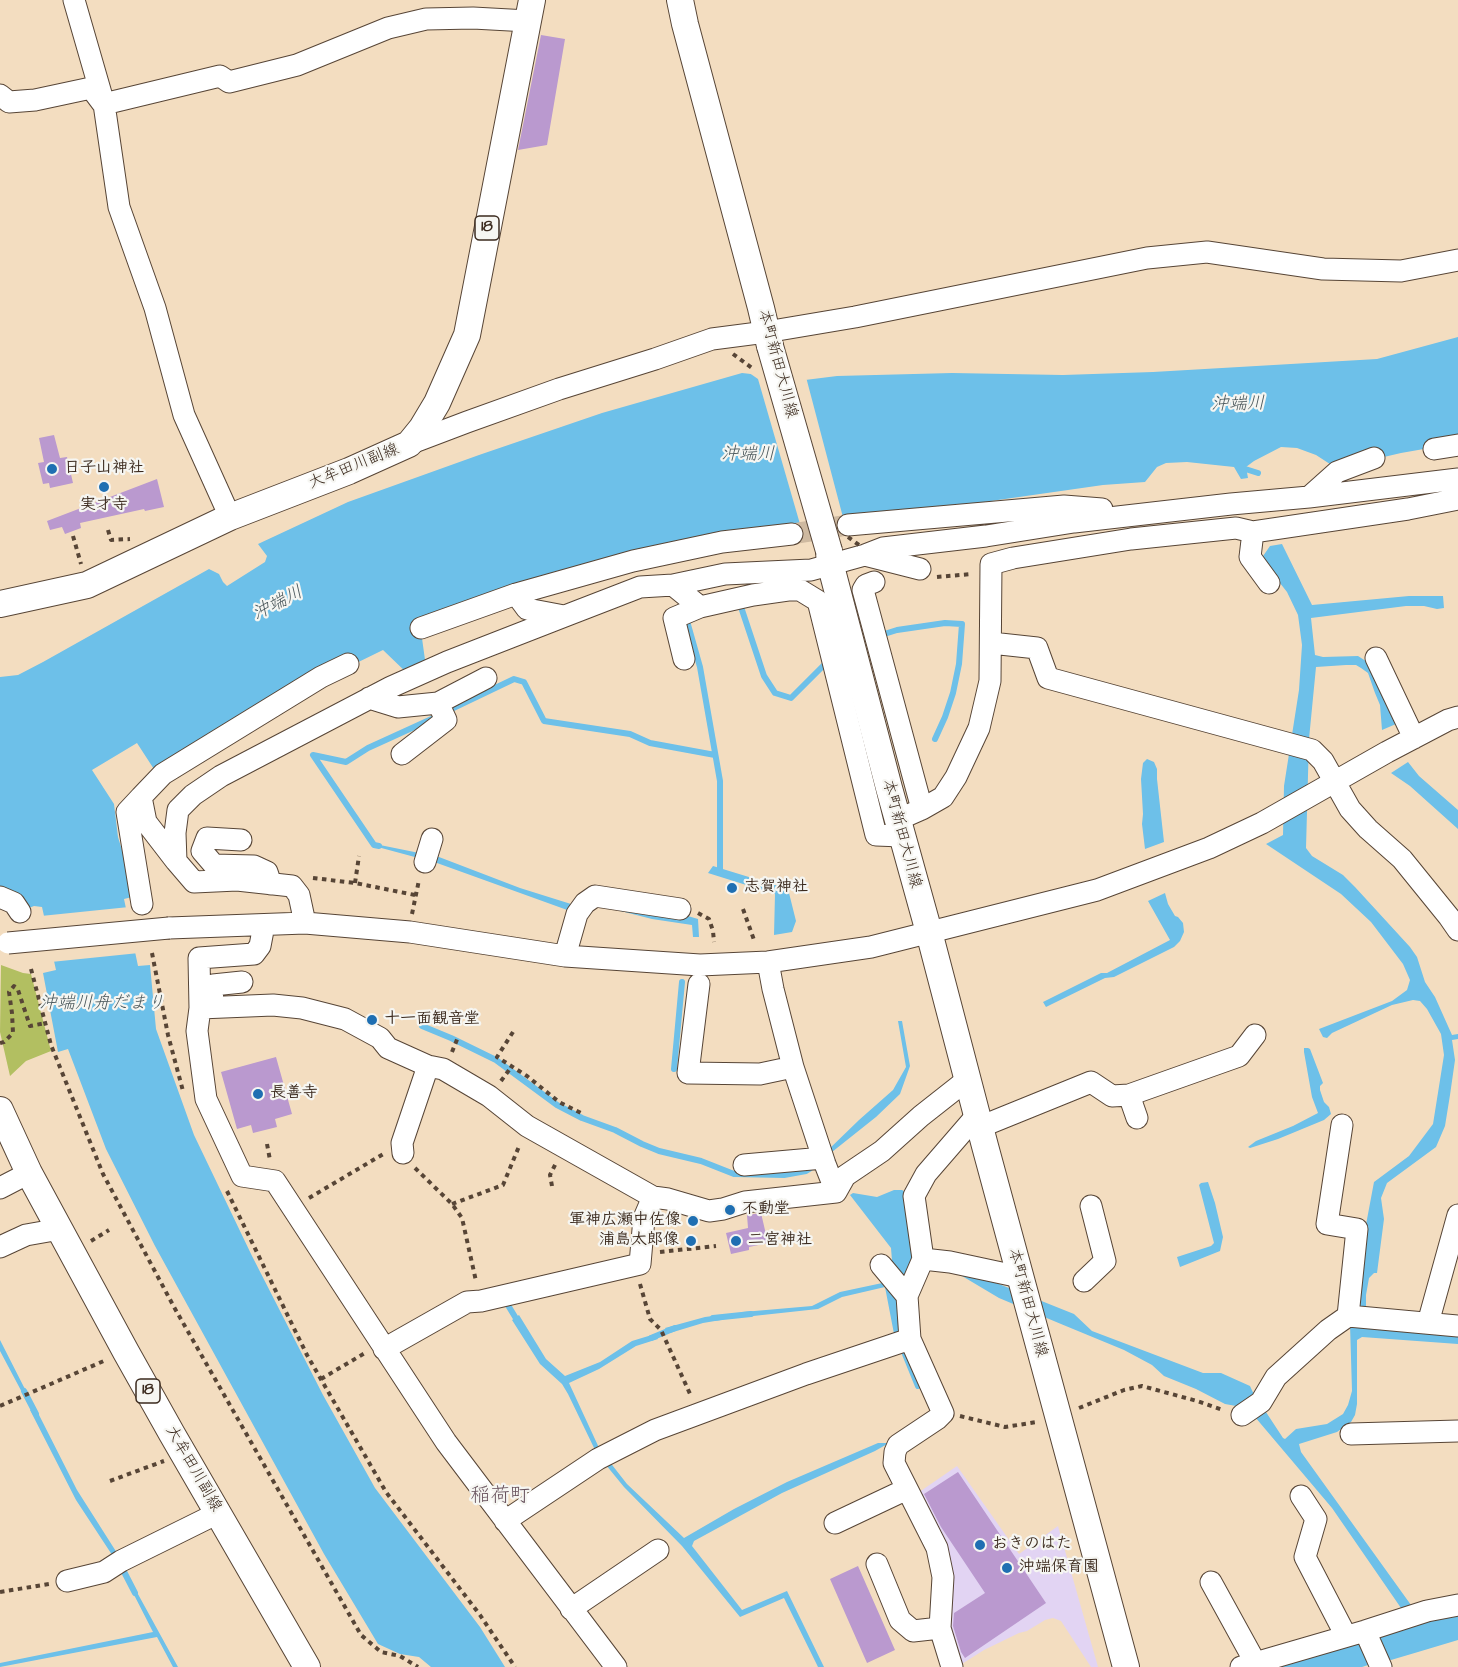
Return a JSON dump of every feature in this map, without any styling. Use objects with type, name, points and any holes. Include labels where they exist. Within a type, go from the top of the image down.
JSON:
[{"type":"main road","name":"本町新田大川線","points":[[680,0],[768,339],[829,558],[1020,1277],[1051,1417],[1126,1667]]},
{"type":"main road","name":"大牟田川副線","points":[[0,604],[87,585],[230,517],[349,471],[409,444],[422,428],[436,403],[466,335],[530,10]]},
{"type":"main road","name":"大牟田川副線","points":[[0,1110],[29,1173],[126,1352],[308,1667]]},
{"type":"street","points":[[74,0],[104,105],[119,207],[155,308],[184,415],[230,517]]},
{"type":"street","points":[[104,105],[220,76],[229,82],[297,65],[388,28],[426,20],[473,18],[530,10]]},
{"type":"street","points":[[0,95],[9,102],[35,100],[91,88],[104,105]]},
{"type":"street","points":[[409,444],[559,389],[712,339],[768,339],[855,317],[1148,258],[1207,252],[1323,268],[1401,271],[1458,260]]},
{"type":"street","points":[[1434,449],[1458,445]]},
{"type":"street","points":[[1310,497],[1337,472],[1374,458]]},
{"type":"street","points":[[176,861],[175,832],[178,810],[192,795],[221,776],[369,699],[447,662],[640,587],[673,585],[725,574],[811,570],[829,558],[865,555],[883,548],[986,536],[1074,522],[1458,480]]},
{"type":"street","points":[[684,659],[675,618],[700,607],[788,590],[800,590],[818,601],[876,835],[899,828],[922,809],[943,797],[956,777],[979,728],[990,681],[991,564],[1013,558],[1131,539],[1236,528],[1257,531],[1408,509],[1458,499]]},
{"type":"street","points":[[1257,502],[1257,531],[1250,557],[1269,583]]},
{"type":"street","points":[[848,525],[1064,506],[1108,509],[1113,518]]},
{"type":"street","points":[[1013,558],[1074,522]]},
{"type":"street","points":[[422,628],[516,594],[633,561],[722,542],[792,534]]},
{"type":"street","points":[[865,555],[920,569]]},
{"type":"street","points":[[633,561],[708,559],[725,574]]},
{"type":"street","points":[[874,582],[866,585],[863,590],[922,809]]},
{"type":"street","points":[[673,585],[700,607]]},
{"type":"street","points":[[516,594],[527,609],[565,616]]},
{"type":"street","points":[[991,642],[1037,648],[1047,678],[1312,750],[1323,761],[1350,809],[1368,830],[1402,860],[1458,930]]},
{"type":"street","points":[[1376,658],[1414,738]]},
{"type":"street","points":[[141,904],[127,812],[163,774],[321,677],[348,664]]},
{"type":"street","points":[[402,754],[442,711],[486,678]]},
{"type":"street","points":[[369,699],[398,707],[442,711]]},
{"type":"street","points":[[4,944],[169,928],[305,923],[410,932],[565,956],[700,965],[768,962],[871,947],[1108,886],[1209,848],[1262,824],[1414,738],[1458,717]]},
{"type":"street","points":[[141,797],[146,822],[194,882],[237,880],[292,886],[299,895],[305,923]]},
{"type":"street","points":[[242,840],[207,838],[201,851],[214,865],[254,866],[267,872],[271,884]]},
{"type":"street","points":[[425,862],[432,838]]},
{"type":"street","points":[[565,956],[577,914],[585,903],[595,896],[680,909]]},
{"type":"street","points":[[0,897],[14,903],[20,912]]},
{"type":"street","points":[[206,1007],[199,958],[254,954],[260,946],[264,925]]},
{"type":"street","points":[[768,962],[793,1066],[836,1192]]},
{"type":"street","points":[[242,982],[213,986],[197,1031],[206,1099],[242,1176],[275,1181],[446,1442],[616,1667]]},
{"type":"street","points":[[699,984],[688,1074],[760,1074],[793,1066]]},
{"type":"street","points":[[206,1007],[273,1005],[302,1008],[345,1019],[380,1038],[388,1048],[428,1066],[443,1069],[489,1096],[527,1126],[653,1197],[709,1211],[745,1202],[836,1192]]},
{"type":"street","points":[[952,1667],[939,1628],[943,1577],[937,1548],[894,1463],[898,1445],[943,1413],[901,1342],[907,1296],[923,1259],[914,1196],[926,1174],[979,1121],[1091,1082],[1112,1096],[1129,1095],[1239,1056],[1255,1035]]},
{"type":"street","points":[[403,1148],[428,1066]]},
{"type":"street","points":[[836,1192],[845,1176],[882,1151],[921,1116],[968,1079]]},
{"type":"street","points":[[1129,1095],[1137,1118]]},
{"type":"street","points":[[1342,1125],[1328,1224],[1357,1229],[1358,1316]]},
{"type":"street","points":[[744,1165],[824,1161]]},
{"type":"street","points":[[0,1188],[29,1173]]},
{"type":"street","points":[[383,1346],[467,1302],[641,1259],[644,1218],[653,1197]]},
{"type":"street","points":[[1084,1281],[1105,1261],[1091,1206]]},
{"type":"street","points":[[1428,1323],[1458,1215]]},
{"type":"street","points":[[4,1241],[23,1230],[58,1226]]},
{"type":"street","points":[[923,1259],[950,1262],[1020,1277]]},
{"type":"street","points":[[881,1265],[907,1296]]},
{"type":"street","points":[[1242,1415],[1261,1402],[1276,1377],[1328,1330],[1358,1316],[1458,1326]]},
{"type":"street","points":[[506,1521],[602,1456],[655,1430],[806,1374],[901,1342]]},
{"type":"street","points":[[1351,1434],[1458,1431]]},
{"type":"street","points":[[835,1523],[907,1489]]},
{"type":"street","points":[[1301,1496],[1316,1519],[1305,1557],[1381,1666]]},
{"type":"street","points":[[67,1581],[104,1572],[218,1513]]},
{"type":"street","points":[[571,1609],[658,1550]]},
{"type":"street","points":[[877,1564],[900,1620],[913,1631],[939,1628]]},
{"type":"street","points":[[1210,1582],[1248,1665],[1292,1660],[1427,1611],[1458,1605]]},
{"type":"path","points":[[355,883],[359,856]]},
{"type":"path","points":[[412,914],[425,862]]},
{"type":"path","points":[[313,878],[355,883],[415,895]]},
{"type":"path","points":[[680,909],[699,913],[709,919],[714,942]]},
{"type":"path","points":[[743,909],[754,940]]},
{"type":"path","points":[[152,953],[168,1035],[186,1100]]},
{"type":"path","points":[[32,969],[51,1046],[103,1174],[174,1307],[361,1635],[381,1652],[400,1656],[418,1667]]},
{"type":"path","points":[[0,1043],[13,1033],[9,992],[14,986],[18,990],[30,1026],[46,1023]]},
{"type":"path","points":[[513,1032],[497,1057],[527,1076],[559,1102],[581,1113]]},
{"type":"path","points":[[455,1045],[458,1037]]},
{"type":"path","points":[[508,1071],[512,1066]]},
{"type":"path","points":[[452,1204],[503,1185],[527,1126]]},
{"type":"path","points":[[292,1208],[403,1148],[416,1168],[452,1204],[462,1218],[481,1300]]},
{"type":"path","points":[[226,1188],[307,1355],[386,1492],[480,1615],[515,1667]]},
{"type":"path","points":[[699,1413],[661,1330],[650,1319],[640,1284],[641,1259],[716,1246]]},
{"type":"path","points":[[321,1378],[383,1346]]},
{"type":"path","points":[[0,1406],[126,1352]]},
{"type":"path","points":[[943,1413],[1005,1427],[1026,1425],[1082,1407],[1124,1390],[1142,1386],[1242,1415]]},
{"type":"path","points":[[110,1481],[184,1454]]},
{"type":"path","points":[[0,1592],[67,1581]]},
{"type":"shaded area","name":"沖端保育園","points":[[957,1466],[1019,1554],[1058,1526],[1098,1667],[1091,1667],[1061,1621],[1053,1618],[984,1650],[957,1667],[945,1642],[945,1576],[912,1497]]},
{"type":"green space","points":[[1,965],[31,974],[51,1051],[26,1061],[10,1076],[0,1032]]},
{"type":"water","name":"沖端川","points":[[1458,337],[1458,443],[1333,466],[1316,455],[1297,448],[1281,447],[1246,467],[1248,478],[1241,479],[1234,467],[1187,462],[1166,463],[1157,467],[1145,482],[1103,485],[774,532],[421,631],[426,667],[409,675],[383,650],[336,673],[161,780],[137,743],[92,770],[114,804],[118,837],[136,896],[124,899],[138,966],[150,965],[156,1029],[194,1135],[252,1256],[323,1395],[375,1488],[480,1627],[505,1667],[431,1667],[419,1657],[400,1654],[378,1644],[324,1554],[155,1246],[106,1149],[68,1049],[58,1052],[43,973],[56,970],[42,907],[29,908],[0,893],[0,677],[18,675],[209,569],[219,574],[227,586],[265,562],[267,556],[258,544],[348,502],[602,413],[742,373],[805,380],[837,376],[952,373],[1063,375],[1153,372],[1377,359]]},
{"type":"water","points":[[1282,544],[1312,605],[1409,596],[1443,596],[1444,608],[1406,606],[1311,618],[1315,655],[1323,657],[1358,656],[1369,663],[1396,724],[1382,730],[1380,705],[1368,673],[1361,668],[1356,665],[1316,667],[1309,739],[1306,848],[1312,856],[1343,875],[1410,947],[1417,957],[1425,982],[1435,997],[1452,1035],[1458,1034],[1458,1039],[1452,1040],[1455,1060],[1445,1126],[1436,1147],[1387,1183],[1381,1198],[1384,1219],[1377,1273],[1369,1278],[1366,1310],[1354,1309],[1362,1246],[1374,1182],[1409,1156],[1433,1124],[1444,1055],[1441,1034],[1420,1001],[1413,1000],[1392,1005],[1332,1033],[1327,1038],[1323,1037],[1319,1029],[1392,1001],[1407,990],[1410,980],[1403,964],[1371,922],[1341,894],[1266,844],[1283,835],[1284,786],[1299,690],[1302,645],[1298,615],[1287,592],[1261,559],[1270,546]]},
{"type":"water","points":[[1147,759],[1154,762],[1157,769],[1164,842],[1145,849],[1141,779],[1143,763]]},
{"type":"water","points":[[1408,762],[1419,776],[1458,810],[1458,829],[1410,786],[1391,773]]},
{"type":"water","points":[[375,844],[439,857],[520,888],[571,904],[570,911],[437,863],[374,846]]},
{"type":"water","points":[[713,866],[788,889],[796,921],[792,932],[774,935],[775,894],[708,873]]},
{"type":"water","points":[[1165,893],[1175,916],[1183,923],[1184,932],[1174,947],[1046,1007],[1043,1002],[1101,973],[1107,973],[1170,940],[1148,901]]},
{"type":"water","points":[[601,906],[681,914],[698,919],[699,937],[693,937],[692,925],[652,919]]},
{"type":"water","points":[[898,1021],[902,1021],[910,1066],[900,1094],[876,1117],[832,1152],[834,1159],[826,1152],[893,1090],[906,1067]]},
{"type":"water","points":[[1304,1048],[1310,1049],[1323,1083],[1320,1090],[1331,1114],[1324,1120],[1278,1139],[1248,1147],[1256,1141],[1318,1113],[1312,1097]]},
{"type":"water","points":[[1208,1182],[1223,1237],[1220,1251],[1180,1267],[1177,1257],[1214,1243],[1199,1185]]},
{"type":"water","points":[[894,1190],[902,1190],[909,1194],[917,1253],[903,1331],[895,1339],[885,1287],[842,1297],[818,1309],[744,1317],[743,1312],[812,1306],[840,1292],[887,1282],[893,1273],[891,1248],[850,1195],[853,1193],[877,1197]]},
{"type":"water","points":[[957,1273],[999,1284],[1074,1314],[1092,1331],[1203,1373],[1221,1373],[1250,1386],[1256,1399],[1239,1410],[1236,1406],[1225,1404],[1164,1376],[1152,1365],[1124,1350],[999,1298]]},
{"type":"water","points":[[519,1315],[546,1359],[565,1376],[600,1362],[632,1341],[655,1334],[658,1339],[636,1346],[599,1369],[569,1383],[600,1450],[596,1452],[562,1384],[540,1364],[512,1320]]},
{"type":"water","points":[[720,1315],[721,1320],[670,1333],[665,1328],[705,1317]]},
{"type":"water","points":[[1350,1324],[1458,1334],[1458,1344],[1362,1337],[1357,1340],[1355,1415],[1351,1422],[1337,1432],[1299,1444],[1301,1452],[1411,1605],[1401,1608],[1332,1508],[1255,1417],[1264,1409],[1285,1439],[1296,1429],[1327,1424],[1343,1414],[1352,1391]]},
{"type":"water","points":[[0,1340],[29,1397],[25,1398],[0,1351]]},
{"type":"water","points":[[35,1407],[77,1490],[124,1564],[120,1567],[76,1500],[30,1410]]},
{"type":"water","points":[[878,1443],[889,1443],[782,1493],[694,1541],[692,1546],[742,1610],[787,1591],[824,1667],[818,1667],[784,1598],[740,1617],[682,1546],[624,1487],[606,1465],[609,1461],[627,1484],[684,1538],[787,1482]]},
{"type":"water","points":[[133,1585],[178,1667],[173,1667],[157,1637],[0,1667],[0,1663],[153,1632],[130,1587]]},
{"type":"water","points":[[1458,1612],[1458,1640],[1391,1660],[1387,1657],[1362,1667],[1277,1667],[1382,1632]]},
{"type":"pier","points":[[745,370],[806,377],[845,525],[802,531],[758,379]]},
{"type":"pier","points":[[129,907],[139,953],[51,962],[41,916]]},
{"type":"building","points":[[541,35],[565,39],[547,145],[518,150]]},
{"type":"building","points":[[54,435],[60,458],[67,457],[73,483],[50,488],[49,483],[43,484],[38,463],[44,462],[39,438]]},
{"type":"building","points":[[157,479],[164,507],[80,523],[81,528],[65,534],[62,527],[50,530],[47,521]]},
{"type":"building","points":[[276,1057],[292,1114],[275,1119],[277,1127],[253,1133],[251,1125],[237,1129],[221,1072]]},
{"type":"building","points":[[761,1213],[768,1243],[731,1254],[726,1233],[748,1228],[747,1215]]},
{"type":"building","name":"おきのはた","points":[[958,1472],[1046,1603],[965,1658],[953,1626],[954,1613],[985,1593],[941,1527],[924,1494]]},
{"type":"building","points":[[858,1566],[895,1650],[867,1663],[830,1579]]},
{"type":"waterway","points":[[1239,467],[1258,473]]},
{"type":"waterway","points":[[739,601],[764,676],[775,693],[791,698],[823,666]]},
{"type":"waterway","points":[[688,616],[687,621],[700,667],[720,781],[720,873]]},
{"type":"waterway","points":[[878,636],[897,630],[945,623],[962,624],[959,664],[953,693],[935,739]]},
{"type":"waterway","points":[[445,712],[514,679],[524,682],[544,721],[630,734],[650,743],[715,755]]},
{"type":"waterway","points":[[379,846],[374,845],[313,755],[346,762],[368,748],[436,717]]},
{"type":"waterway","points":[[674,1069],[682,982]]},
{"type":"waterway","points":[[422,1026],[496,1060],[557,1105],[659,1151],[701,1161],[734,1174],[784,1175],[806,1171],[814,1166]]},
{"type":"waterway","points":[[504,1302],[520,1325]]},
{"type":"waterway","points":[[713,1318],[751,1314]]},
{"type":"waterway","points":[[651,1338],[675,1328]]},
{"type":"waterway","points":[[905,1354],[918,1386]]},
{"type":"waterway","points":[[24,1391],[36,1414]]},
{"type":"waterway","points":[[120,1564],[135,1593]]},
{"type":"tunnel","points":[[792,534],[848,525]]},
{"type":"place","name":"日子山神社","points":[[52,469]]},
{"type":"place","name":"実才寺","points":[[104,487]]},
{"type":"place","name":"志賀神社","points":[[732,888]]},
{"type":"place","name":"十一面観音堂","points":[[372,1020]]},
{"type":"place","name":"長善寺","points":[[258,1094]]},
{"type":"place","name":"不動堂","points":[[730,1210]]},
{"type":"place","name":"軍神広瀬中佐像","points":[[693,1221]]},
{"type":"place","name":"浦島太郎像","points":[[691,1241]]},
{"type":"place","name":"二宮神社","points":[[736,1241]]},
{"type":"place","name":"おきのはた","points":[[980,1545]]},
{"type":"place","name":"沖端保育園","points":[[1007,1568]]},
{"type":"district","name":"稲荷町","points":[[500,1497]]},
{"type":"water label","name":"沖端川舟だまり","points":[[102,1004]]}]
